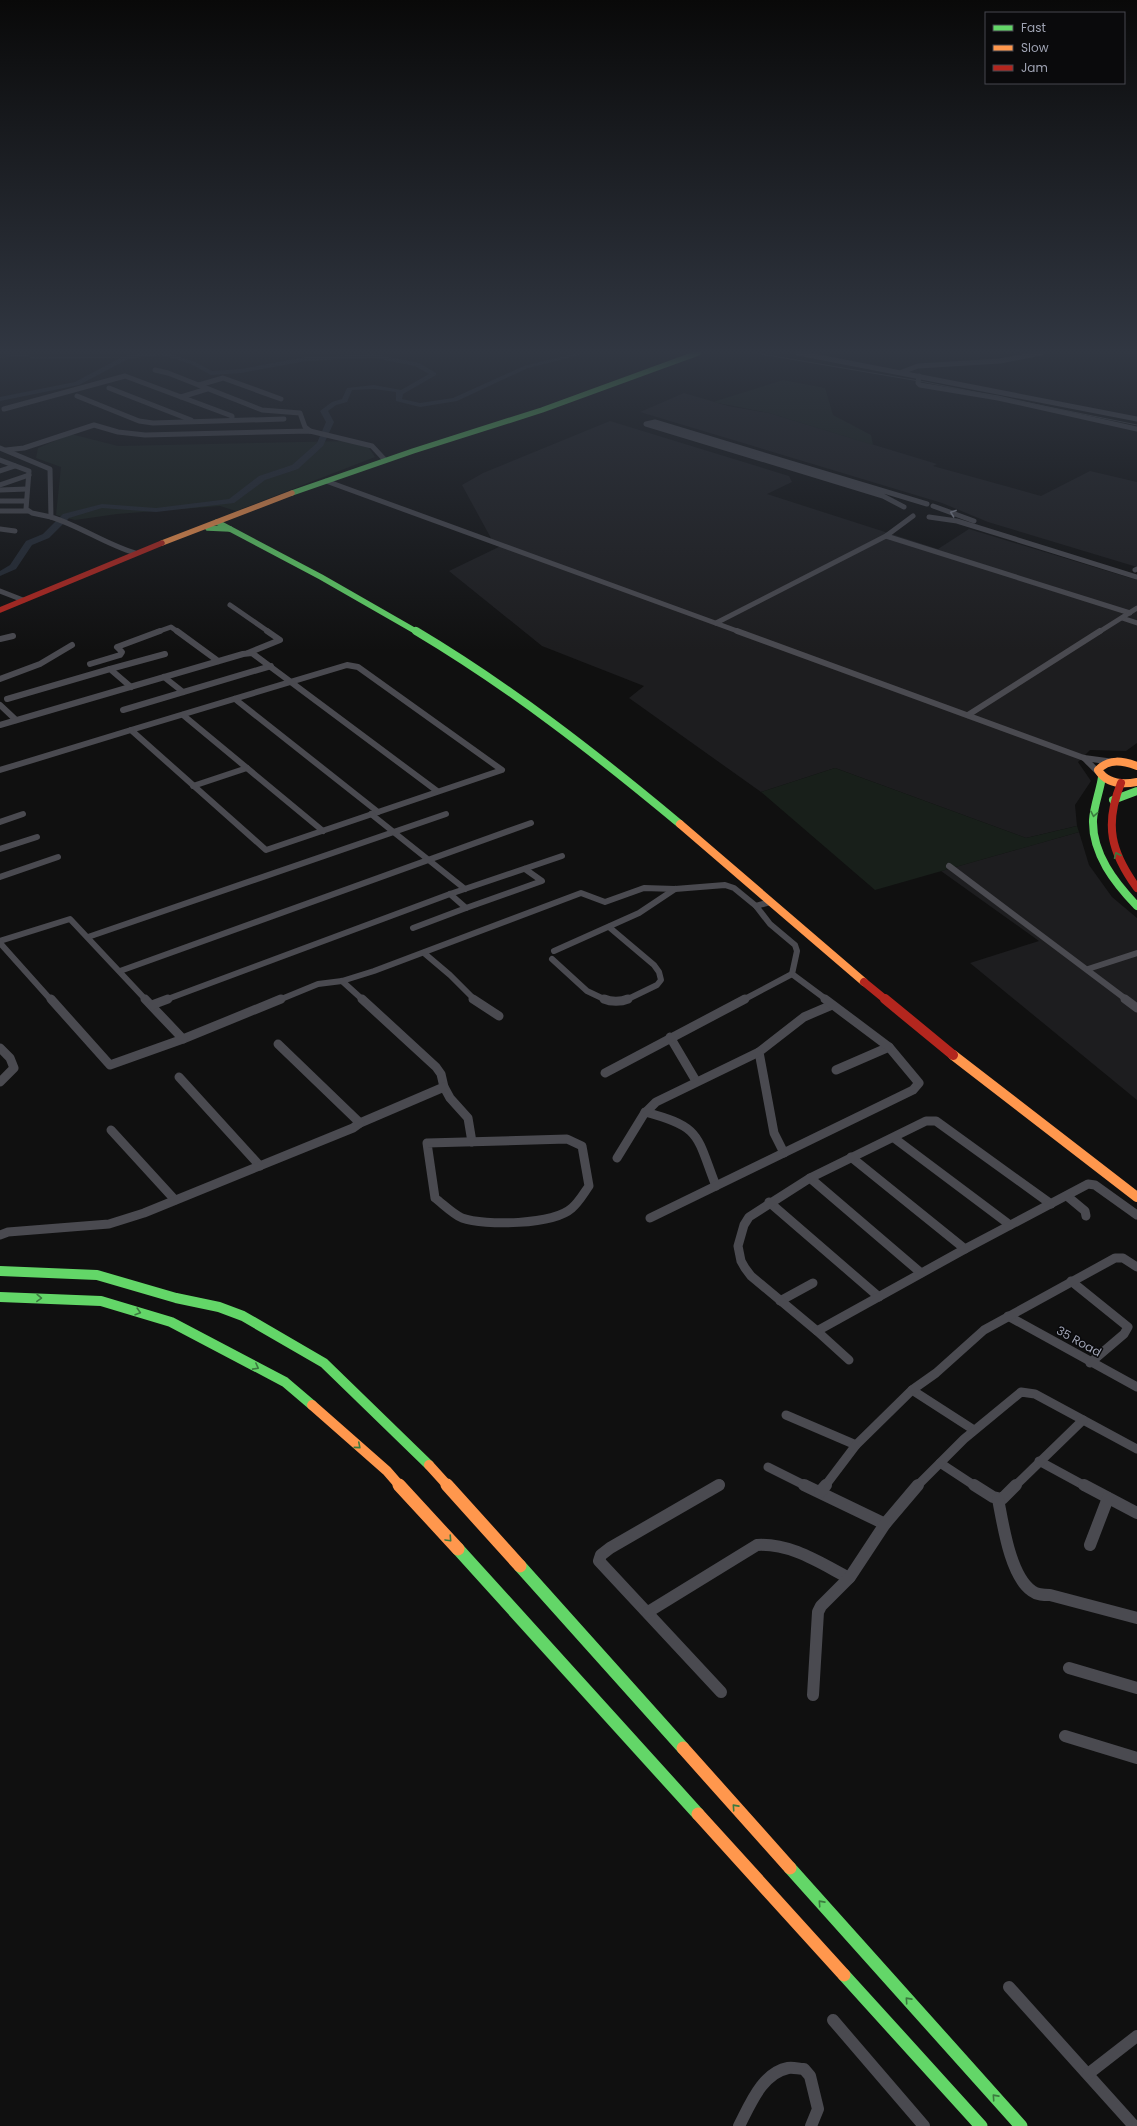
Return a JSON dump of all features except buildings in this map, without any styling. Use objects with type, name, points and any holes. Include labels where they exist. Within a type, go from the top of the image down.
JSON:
[{"type":"main road","points":[[0,610],[136,553],[234,515],[409,452]]},
{"type":"main road","points":[[228,528],[234,515]]},
{"type":"main road","points":[[217,522],[356,596],[512,694],[574,738],[646,795],[871,988],[1050,1132],[1137,1197]]},
{"type":"main road","points":[[197,530],[216,527],[228,528]]},
{"type":"main road","points":[[1137,756],[1100,767],[1101,775],[1092,821],[1101,856],[1113,879],[1137,906]]},
{"type":"main road","points":[[1117,762],[1137,766]]},
{"type":"main road","points":[[1101,775],[1121,784],[1136,785]]},
{"type":"main road","points":[[1121,784],[1113,800],[1110,824],[1111,840],[1119,860],[1137,888]]},
{"type":"main road","points":[[1113,800],[1125,794],[1136,785]]},
{"type":"main road","points":[[0,1271],[97,1275],[176,1298],[219,1307],[243,1316],[324,1363],[432,1468],[1021,2126]]},
{"type":"main road","points":[[0,1297],[101,1301],[171,1322],[285,1382],[387,1471],[980,2126]]},
{"type":"street","points":[[11,452],[50,469],[53,517]]},
{"type":"street","points":[[378,452],[385,460]]},
{"type":"street","points":[[716,623],[921,517],[938,513],[939,511],[930,505],[916,503],[904,507],[883,496],[739,452]]},
{"type":"street","points":[[756,452],[930,505],[987,526],[1136,570]]},
{"type":"street","points":[[0,460],[29,472],[26,500],[26,507],[28,511]]},
{"type":"street","points":[[0,471],[15,466]]},
{"type":"street","points":[[0,485],[29,475]]},
{"type":"street","points":[[326,481],[1084,758],[1117,762]]},
{"type":"street","points":[[0,490],[27,489]]},
{"type":"street","points":[[0,501],[26,500]]},
{"type":"street","points":[[904,507],[903,509],[905,513],[921,517],[957,521],[1137,577]]},
{"type":"street","points":[[0,511],[28,511],[65,520],[118,549],[136,553]]},
{"type":"street","points":[[0,529],[15,531]]},
{"type":"street","points":[[886,536],[1130,613]]},
{"type":"street","points":[[118,549],[124,558]]},
{"type":"street","points":[[0,591],[23,600]]},
{"type":"street","points":[[0,725],[248,653],[280,640],[230,605]]},
{"type":"street","points":[[968,715],[1137,608]]},
{"type":"street","points":[[1122,618],[1137,623]]},
{"type":"street","points":[[90,664],[122,654],[117,647],[171,627],[218,661]]},
{"type":"street","points":[[0,640],[13,636]]},
{"type":"street","points":[[0,679],[40,664],[72,645]]},
{"type":"street","points":[[248,653],[256,655],[437,791]]},
{"type":"street","points":[[7,699],[165,654]]},
{"type":"street","points":[[0,770],[132,730],[183,715],[347,665],[358,667],[502,770],[266,850],[132,730]]},
{"type":"street","points":[[123,710],[271,666]]},
{"type":"street","points":[[110,669],[131,687]]},
{"type":"street","points":[[164,678],[183,692]]},
{"type":"street","points":[[235,699],[374,813],[393,832],[465,889]]},
{"type":"street","points":[[0,705],[16,720]]},
{"type":"street","points":[[183,715],[323,831]]},
{"type":"street","points":[[1084,758],[1101,775]]},
{"type":"street","points":[[193,786],[247,768]]},
{"type":"street","points":[[0,822],[23,814]]},
{"type":"street","points":[[88,937],[446,814]]},
{"type":"street","points":[[120,971],[531,824]]},
{"type":"street","points":[[0,849],[37,837]]},
{"type":"street","points":[[152,1005],[450,894],[562,856]]},
{"type":"street","points":[[0,877],[58,857]]},
{"type":"street","points":[[949,866],[1088,969],[1137,1008]]},
{"type":"street","points":[[414,928],[542,881],[525,868]]},
{"type":"street","points":[[183,1039],[70,919],[0,942],[110,1065],[183,1039],[318,984],[342,981],[424,953],[581,893],[605,902],[644,888],[675,890],[731,886],[756,906],[770,924],[795,945],[797,951],[792,974]]},
{"type":"street","points":[[554,951],[650,907],[675,890]]},
{"type":"street","points":[[450,894],[466,908]]},
{"type":"street","points":[[756,906],[770,902]]},
{"type":"street","points":[[552,959],[587,991],[608,1001],[624,1001],[657,986],[661,980],[659,972],[654,965],[609,927]]},
{"type":"street","points":[[424,953],[450,974],[470,996],[499,1016]]},
{"type":"street","points":[[1088,969],[1137,953]]},
{"type":"street","points":[[650,1218],[917,1087],[919,1083],[918,1080],[906,1069],[889,1047],[792,974]]},
{"type":"street","points":[[605,1073],[670,1037],[792,974]]},
{"type":"street","points":[[342,981],[436,1067],[441,1074],[444,1087],[450,1098],[468,1118],[472,1142]]},
{"type":"street","points":[[617,1158],[645,1112],[656,1102],[696,1081],[759,1052],[804,1017],[832,1004]]},
{"type":"street","points":[[670,1037],[696,1081]]},
{"type":"street","points":[[278,1044],[360,1123]]},
{"type":"street","points":[[836,1070],[889,1047]]},
{"type":"street","points":[[0,1048],[10,1058],[14,1068],[8,1077],[0,1082]]},
{"type":"street","points":[[759,1052],[774,1133],[784,1153]]},
{"type":"street","points":[[179,1077],[260,1166]]},
{"type":"street","points":[[0,1235],[8,1232],[109,1224],[144,1213],[353,1128],[360,1123],[444,1087]]},
{"type":"street","points":[[645,1112],[683,1124],[691,1129],[697,1136],[716,1186]]},
{"type":"street","points":[[849,1360],[817,1331],[780,1301],[743,1266],[737,1246],[743,1225],[749,1217],[769,1202],[810,1178],[926,1121],[936,1121],[1051,1204]]},
{"type":"street","points":[[111,1130],[175,1200]]},
{"type":"street","points":[[894,1138],[1010,1225]]},
{"type":"street","points":[[573,1140],[582,1146],[589,1186],[572,1208],[559,1215],[540,1220],[484,1222],[460,1217],[435,1198],[427,1143],[472,1142],[573,1140]]},
{"type":"street","points":[[851,1157],[965,1249]]},
{"type":"street","points":[[810,1178],[921,1273]]},
{"type":"street","points":[[817,1331],[965,1249],[1092,1183],[1137,1215]]},
{"type":"street","points":[[1067,1196],[1085,1210],[1086,1216]]},
{"type":"street","points":[[769,1202],[879,1297]]},
{"type":"street","points":[[820,1492],[856,1445],[912,1390],[936,1373],[984,1330],[1071,1281],[1119,1257],[1128,1260],[1137,1267]]},
{"type":"street","points":[[1071,1281],[1128,1328],[1124,1334],[1090,1363]]},
{"type":"street","points":[[780,1301],[813,1283]]},
{"type":"street","name":"35 Road","points":[[1008,1316],[1090,1363],[1137,1387]]},
{"type":"street","points":[[912,1390],[974,1430]]},
{"type":"street","points":[[813,1695],[818,1612],[821,1605],[849,1578],[885,1524],[940,1463],[974,1430],[1021,1392],[1035,1394],[1137,1449]]},
{"type":"street","points":[[786,1415],[856,1445]]},
{"type":"street","points":[[998,1499],[1006,1496],[1039,1461],[1083,1420]]},
{"type":"street","points":[[1039,1461],[1137,1513]]},
{"type":"street","points":[[940,1463],[998,1499],[1011,1555],[1021,1581],[1030,1590],[1038,1594],[1050,1595],[1137,1618]]},
{"type":"street","points":[[768,1467],[885,1524]]},
{"type":"street","points":[[720,1484],[610,1548],[601,1555],[599,1561],[721,1692]]},
{"type":"street","points":[[1090,1545],[1108,1498]]},
{"type":"street","points":[[648,1612],[757,1545],[766,1543],[782,1546],[849,1578]]},
{"type":"street","points":[[1069,1668],[1137,1688]]},
{"type":"street","points":[[1065,1736],[1137,1758]]},
{"type":"street","points":[[1009,1987],[1134,2126]]},
{"type":"street","points":[[833,2020],[924,2126]]},
{"type":"street","points":[[1088,2074],[1137,2036]]},
{"type":"street","points":[[739,2126],[758,2089],[776,2074],[788,2068],[804,2069],[810,2076],[818,2109],[810,2126]]},
{"type":"shaded area","points":[[37,452],[372,452],[375,457],[236,511],[220,506],[117,514],[75,520],[56,515],[61,467],[36,458]]},
{"type":"shaded area","points":[[534,452],[712,452],[789,476],[792,482],[767,494],[938,549],[969,529],[1137,580],[1137,743],[1126,751],[1090,750],[1078,762],[1091,781],[1075,805],[1077,826],[1026,838],[835,768],[761,792],[629,698],[644,686],[542,646],[449,571],[505,544],[492,540],[462,485],[483,473]]},
{"type":"shaded area","points":[[773,452],[898,452],[937,464],[933,466],[1041,496],[1090,471],[1137,482],[1137,567],[988,522],[942,503]]},
{"type":"shaded area","points":[[835,768],[1026,838],[1077,826],[1079,832],[875,890],[761,792]]},
{"type":"shaded area","points":[[1079,832],[1089,865],[1112,897],[1137,918],[1137,1100],[970,963],[1039,941],[941,871]]},
{"type":"waterway","points":[[0,574],[13,567],[29,543],[46,536],[66,516],[102,506],[156,510],[231,501],[262,478],[295,467],[311,452]]},
{"type":"traffic: fast","points":[[292,493],[410,452]]},
{"type":"traffic: fast","points":[[217,522],[356,596],[424,636],[490,678],[587,749],[680,824]]},
{"type":"traffic: fast","points":[[208,528],[230,529]]},
{"type":"traffic: fast","points":[[1102,777],[1093,820],[1093,832],[1096,844],[1100,855],[1113,878],[1137,906]]},
{"type":"traffic: fast","points":[[1113,800],[1137,791]]},
{"type":"traffic: fast","points":[[0,1271],[97,1275],[176,1298],[219,1307],[243,1316],[324,1363],[429,1465]]},
{"type":"traffic: fast","points":[[0,1297],[101,1301],[171,1322],[285,1382],[312,1405]]},
{"type":"traffic: fast","points":[[458,1549],[698,1814]]},
{"type":"traffic: fast","points":[[520,1566],[683,1748]]},
{"type":"traffic: fast","points":[[790,1868],[1021,2126]]},
{"type":"traffic: fast","points":[[844,1975],[981,2126]]},
{"type":"traffic: slow","points":[[162,543],[292,493]]},
{"type":"traffic: slow","points":[[1137,766],[1116,761],[1106,763],[1098,770],[1101,775],[1110,781],[1120,783],[1137,782]]},
{"type":"traffic: slow","points":[[680,824],[864,982]]},
{"type":"traffic: slow","points":[[953,1055],[1137,1197]]},
{"type":"traffic: slow","points":[[312,1405],[387,1471],[458,1549]]},
{"type":"traffic: slow","points":[[429,1465],[520,1566]]},
{"type":"traffic: slow","points":[[683,1748],[790,1868]]},
{"type":"traffic: slow","points":[[698,1814],[844,1975]]},
{"type":"traffic: jam","points":[[0,610],[162,543]]},
{"type":"traffic: jam","points":[[1121,783],[1115,798],[1112,812],[1112,838],[1121,863],[1137,888]]},
{"type":"traffic: jam","points":[[864,982],[953,1055]]}]
